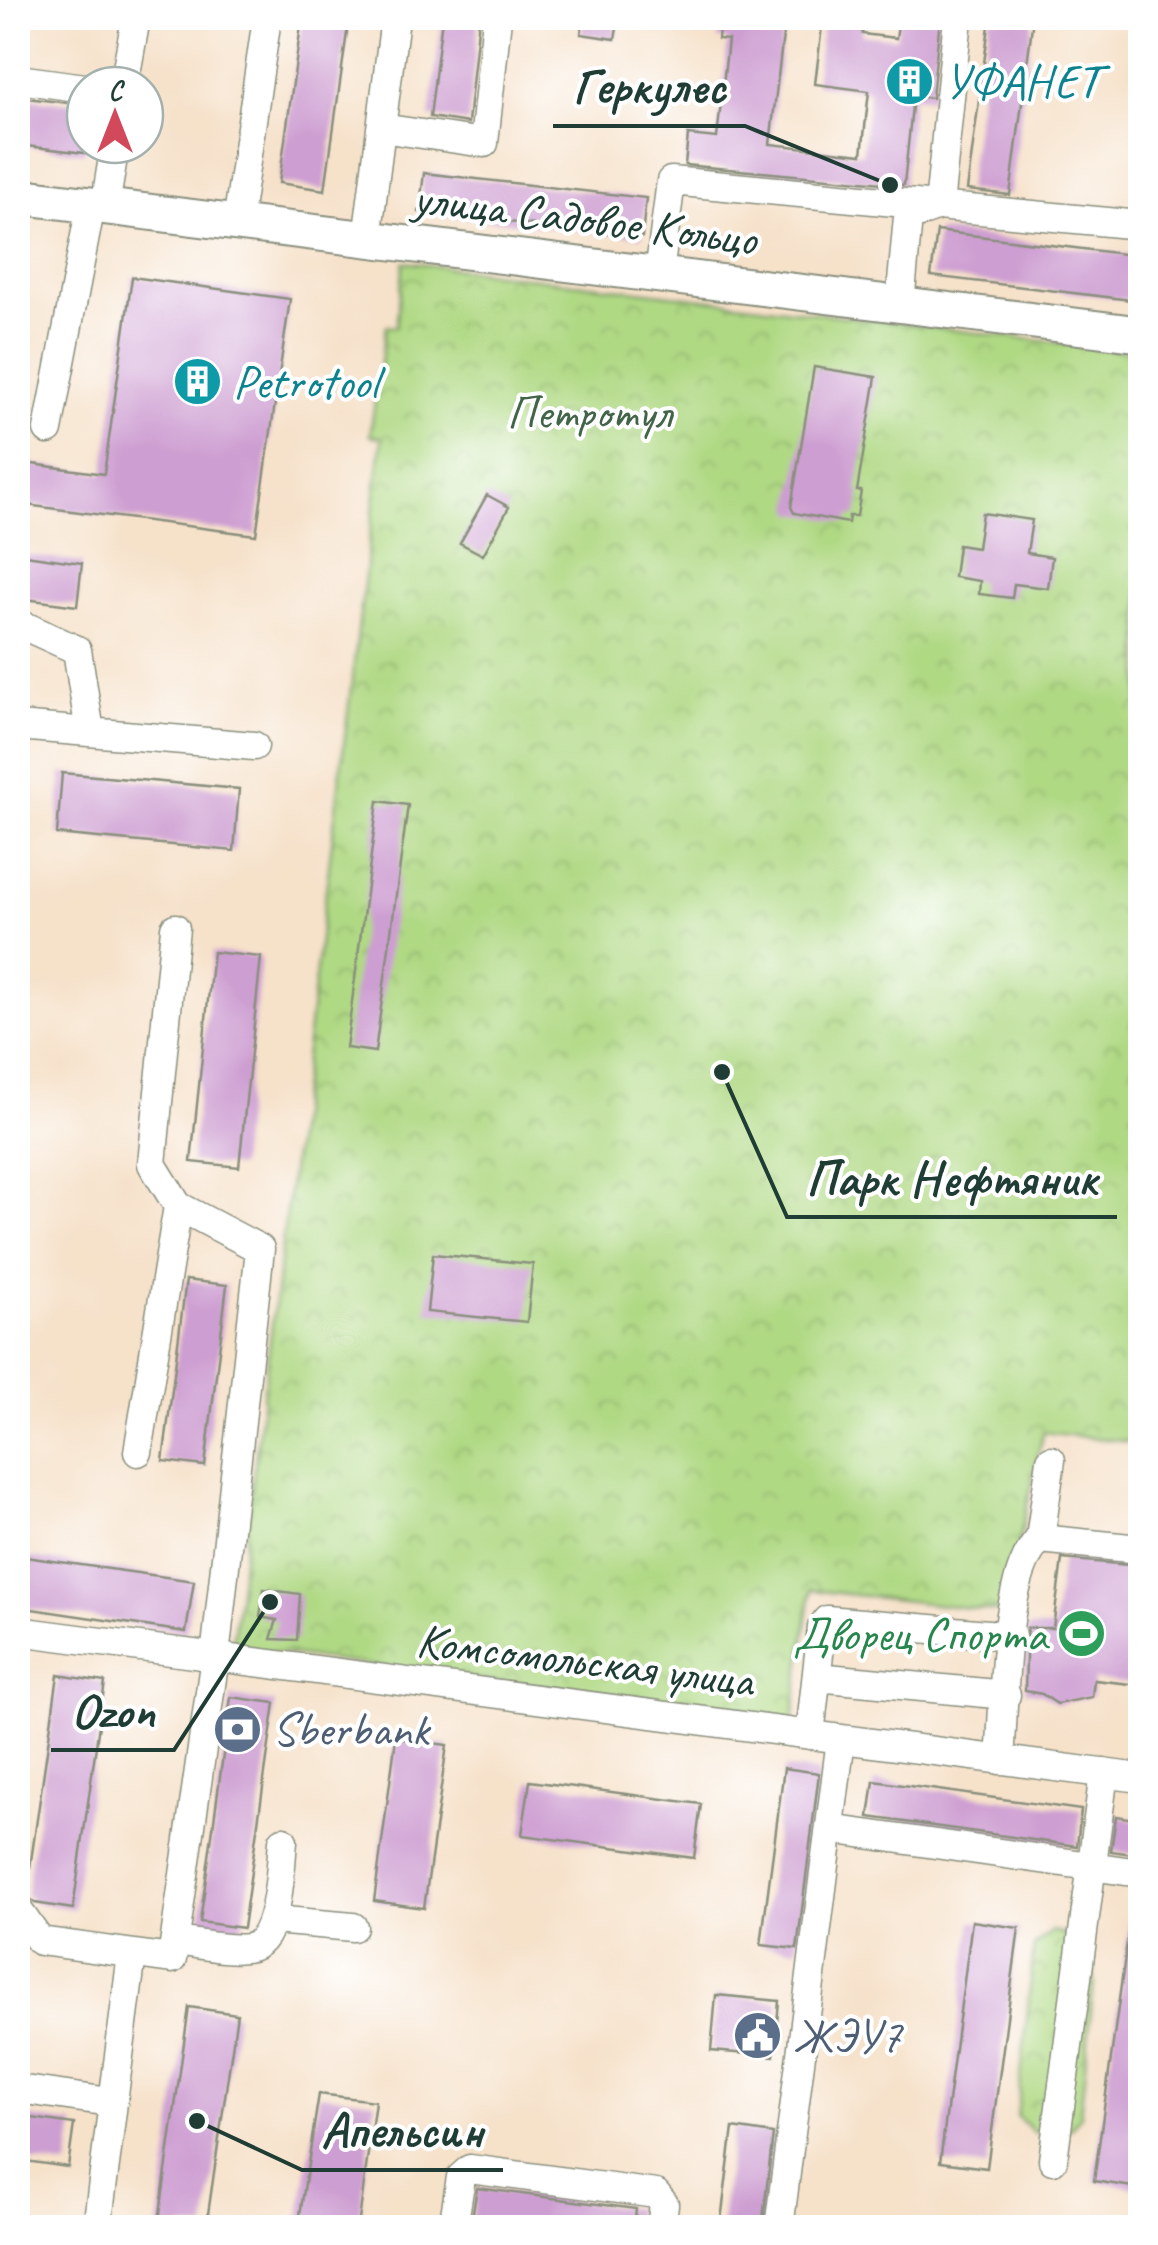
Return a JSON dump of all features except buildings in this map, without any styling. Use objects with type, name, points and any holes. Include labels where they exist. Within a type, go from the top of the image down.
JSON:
[{"type":"main road","name":"улица Садовое Кольцо","points":[[18,196],[1140,334]]},
{"type":"street","points":[[128,65],[136,18]]},
{"type":"street","points":[[238,223],[267,18]]},
{"type":"street","points":[[367,239],[395,18]]},
{"type":"street","points":[[381,128],[484,143],[498,18]]},
{"type":"street","points":[[940,206],[958,18]]},
{"type":"street","points":[[18,79],[65,85]]},
{"type":"street","points":[[48,430],[109,165]]},
{"type":"street","points":[[659,274],[671,181],[1140,225]]},
{"type":"street","points":[[900,304],[908,217],[940,206]]},
{"type":"street","points":[[18,623],[77,650],[90,732]]},
{"type":"street","points":[[18,726],[254,746]]},
{"type":"street","points":[[18,1910],[40,1941],[172,1959],[216,1658],[260,1249],[178,1206],[152,1164],[175,928]]},
{"type":"street","points":[[138,1452],[178,1206]]},
{"type":"street","points":[[1000,1760],[1011,1636],[1023,1560],[1040,1539],[1050,1460]]},
{"type":"street","points":[[1040,1539],[1140,1549]]},
{"type":"street","points":[[810,1735],[822,1627],[834,1618],[1011,1636]]},
{"type":"street","name":"Комсомольская улица","points":[[18,1631],[1140,1778]]},
{"type":"street","points":[[817,1677],[1006,1695]]},
{"type":"street","points":[[779,2228],[841,1740]]},
{"type":"street","points":[[1053,2160],[1104,1774]]},
{"type":"street","points":[[830,1829],[1140,1873]]},
{"type":"street","points":[[175,1941],[249,1948],[264,1940],[273,1920],[283,1841]]},
{"type":"street","points":[[273,1920],[352,1927]]},
{"type":"street","points":[[96,2228],[132,1954]]},
{"type":"street","points":[[18,2089],[110,2102]]},
{"type":"street","points":[[453,2228],[461,2177],[470,2169],[656,2194],[664,2204],[661,2228]]},
{"type":"green space","name":"Петротул","points":[[404,262],[1140,353],[1140,1443],[1043,1432],[1004,1612],[811,1590],[793,1721],[232,1647],[382,438],[370,435],[386,326],[396,327]]},
{"type":"green space","points":[[1052,1931],[1082,1948],[1091,1962],[1094,1980],[1080,2116],[1071,2128],[1053,2137],[1034,2132],[1017,2117],[1034,1946]]},
{"type":"place","name":"УФАНЕТ","points":[[909,81]]},
{"type":"place","name":"Геркулес","points":[[890,185]]},
{"type":"place","name":"Petrotool","points":[[198,382]]},
{"type":"place","name":"Парк Нефтяник","points":[[722,1072]]},
{"type":"place","name":"Ozon","points":[[270,1602]]},
{"type":"place","name":"Дворец Спорта","points":[[1082,1634]]},
{"type":"place","name":"Sberbank","points":[[237,1729]]},
{"type":"place","name":"ЖЭУ7","points":[[758,2036]]},
{"type":"place","name":"Апельсин","points":[[197,2121]]}]
